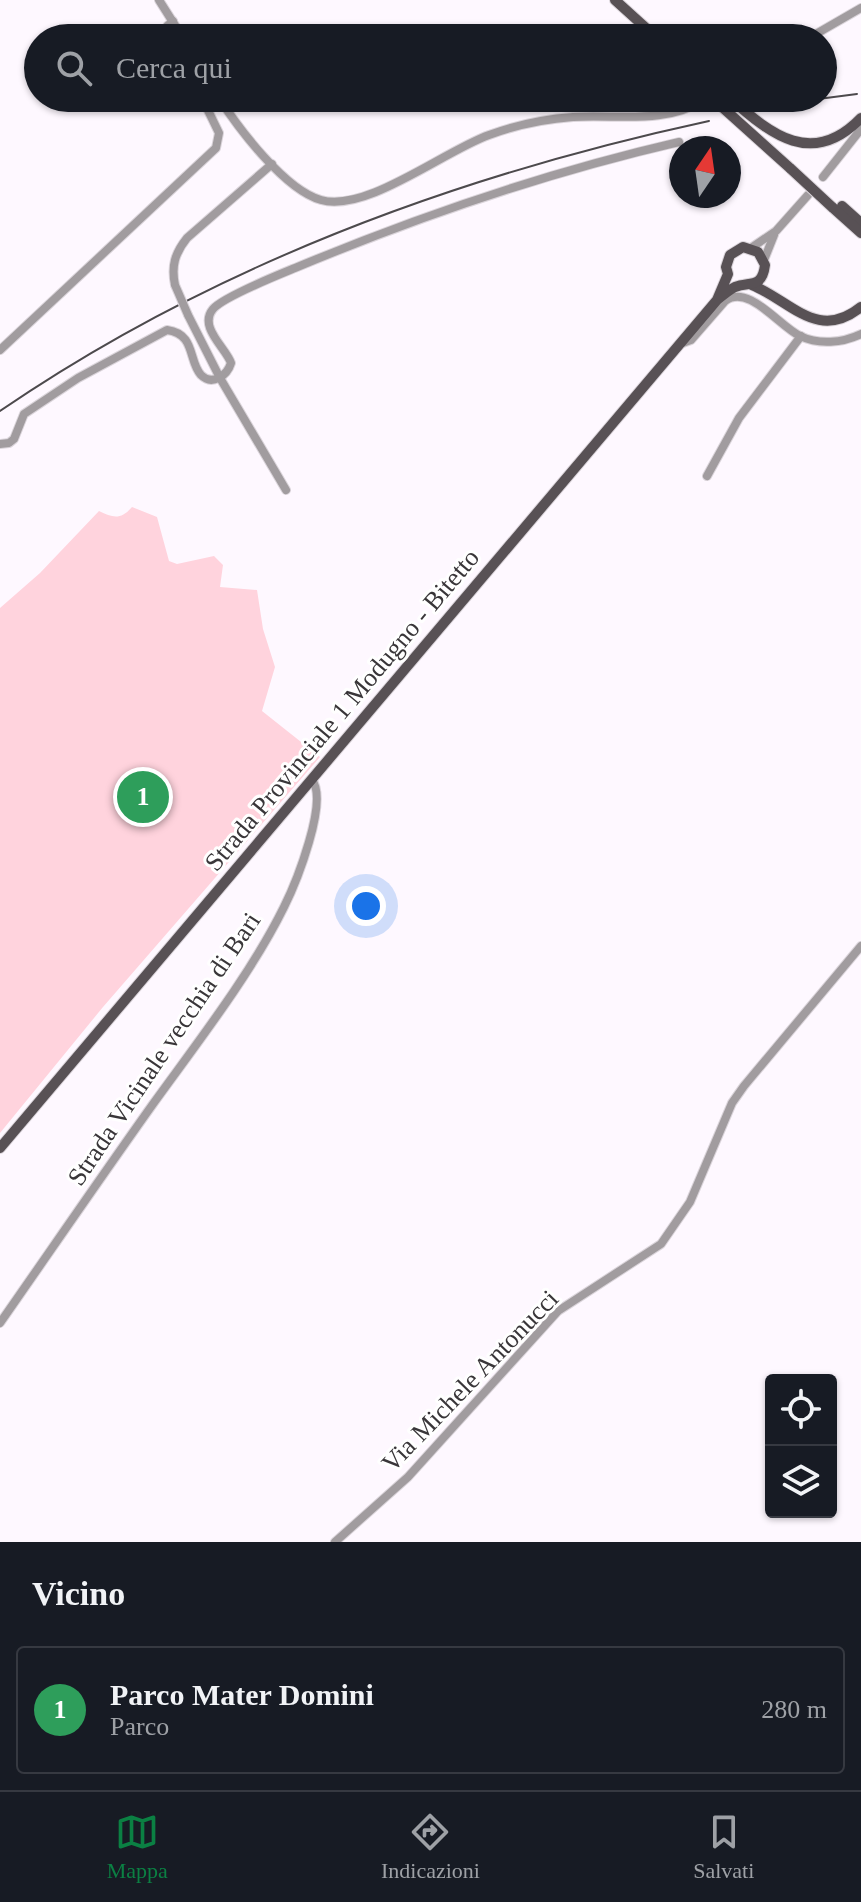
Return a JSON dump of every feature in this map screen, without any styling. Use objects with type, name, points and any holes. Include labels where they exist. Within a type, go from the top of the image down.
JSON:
[{"type":"main road","points":[[604,0],[631,24]]},
{"type":"main road","points":[[615,0],[642,24]]},
{"type":"main road","points":[[724,112],[793,166]]},
{"type":"main road","points":[[737,112],[860,229]]},
{"type":"main road","points":[[746,112],[766,130],[802,143],[826,142],[836,138],[861,118]]},
{"type":"main road","points":[[740,285],[728,274],[726,267],[730,255],[739,248],[751,248],[758,252],[782,301]]},
{"type":"main road","points":[[752,285],[759,280],[764,265]]},
{"type":"main road","points":[[717,300],[728,274]]},
{"type":"main road","points":[[717,300],[740,285],[752,285],[818,321],[839,320],[861,307]]},
{"type":"main road","name":"Strada Provinciale 1 Modugno - Bitetto","points":[[0,1148],[717,300]]},
{"type":"street","points":[[159,0],[175,24]]},
{"type":"street","points":[[833,24],[861,8]]},
{"type":"street","points":[[169,24],[173,21]]},
{"type":"street","points":[[0,350],[216,148],[219,133],[209,112]]},
{"type":"street","points":[[229,112],[286,180],[321,200],[349,201],[382,190],[488,135],[520,126],[575,117],[666,116],[679,112]]},
{"type":"street","points":[[823,177],[861,129]]},
{"type":"street","points":[[0,444],[14,439],[24,414],[78,378],[167,330],[176,331],[186,342],[194,354],[197,370],[205,378],[220,378],[231,363],[212,332],[211,314],[216,306],[260,282],[394,226],[473,199],[614,157],[669,144]]},
{"type":"street","points":[[272,164],[187,238],[178,249],[173,268],[175,285],[220,378],[286,490]]},
{"type":"street","points":[[751,248],[776,231],[808,195]]},
{"type":"street","points":[[764,265],[776,231]]},
{"type":"street","points":[[679,344],[691,340],[725,301],[738,296],[751,299],[801,336],[816,342],[834,342],[861,334]]},
{"type":"street","points":[[707,476],[739,418],[801,336]]},
{"type":"street","name":"Strada Vicinale vecchia di Bari","points":[[0,1323],[203,1035],[272,928],[289,895],[312,830],[318,791],[312,780]]},
{"type":"street","name":"Via Michele Antonucci","points":[[335,1542],[408,1477],[558,1311],[661,1244],[690,1202],[732,1103],[861,946]]},
{"type":"shaded area","points":[[132,507],[157,517],[169,561],[177,564],[214,556],[223,565],[220,587],[257,590],[263,629],[275,667],[262,711],[320,757],[103,1007],[0,1133],[0,608],[40,573],[99,511],[117,516]]},
{"type":"railway","points":[[837,97],[857,94]]},
{"type":"railway","points":[[0,411],[81,359],[165,312],[340,232],[431,198],[523,169],[709,121]]},
{"type":"place","name":"Parco Mater Domini","points":[[143,797]]}]
